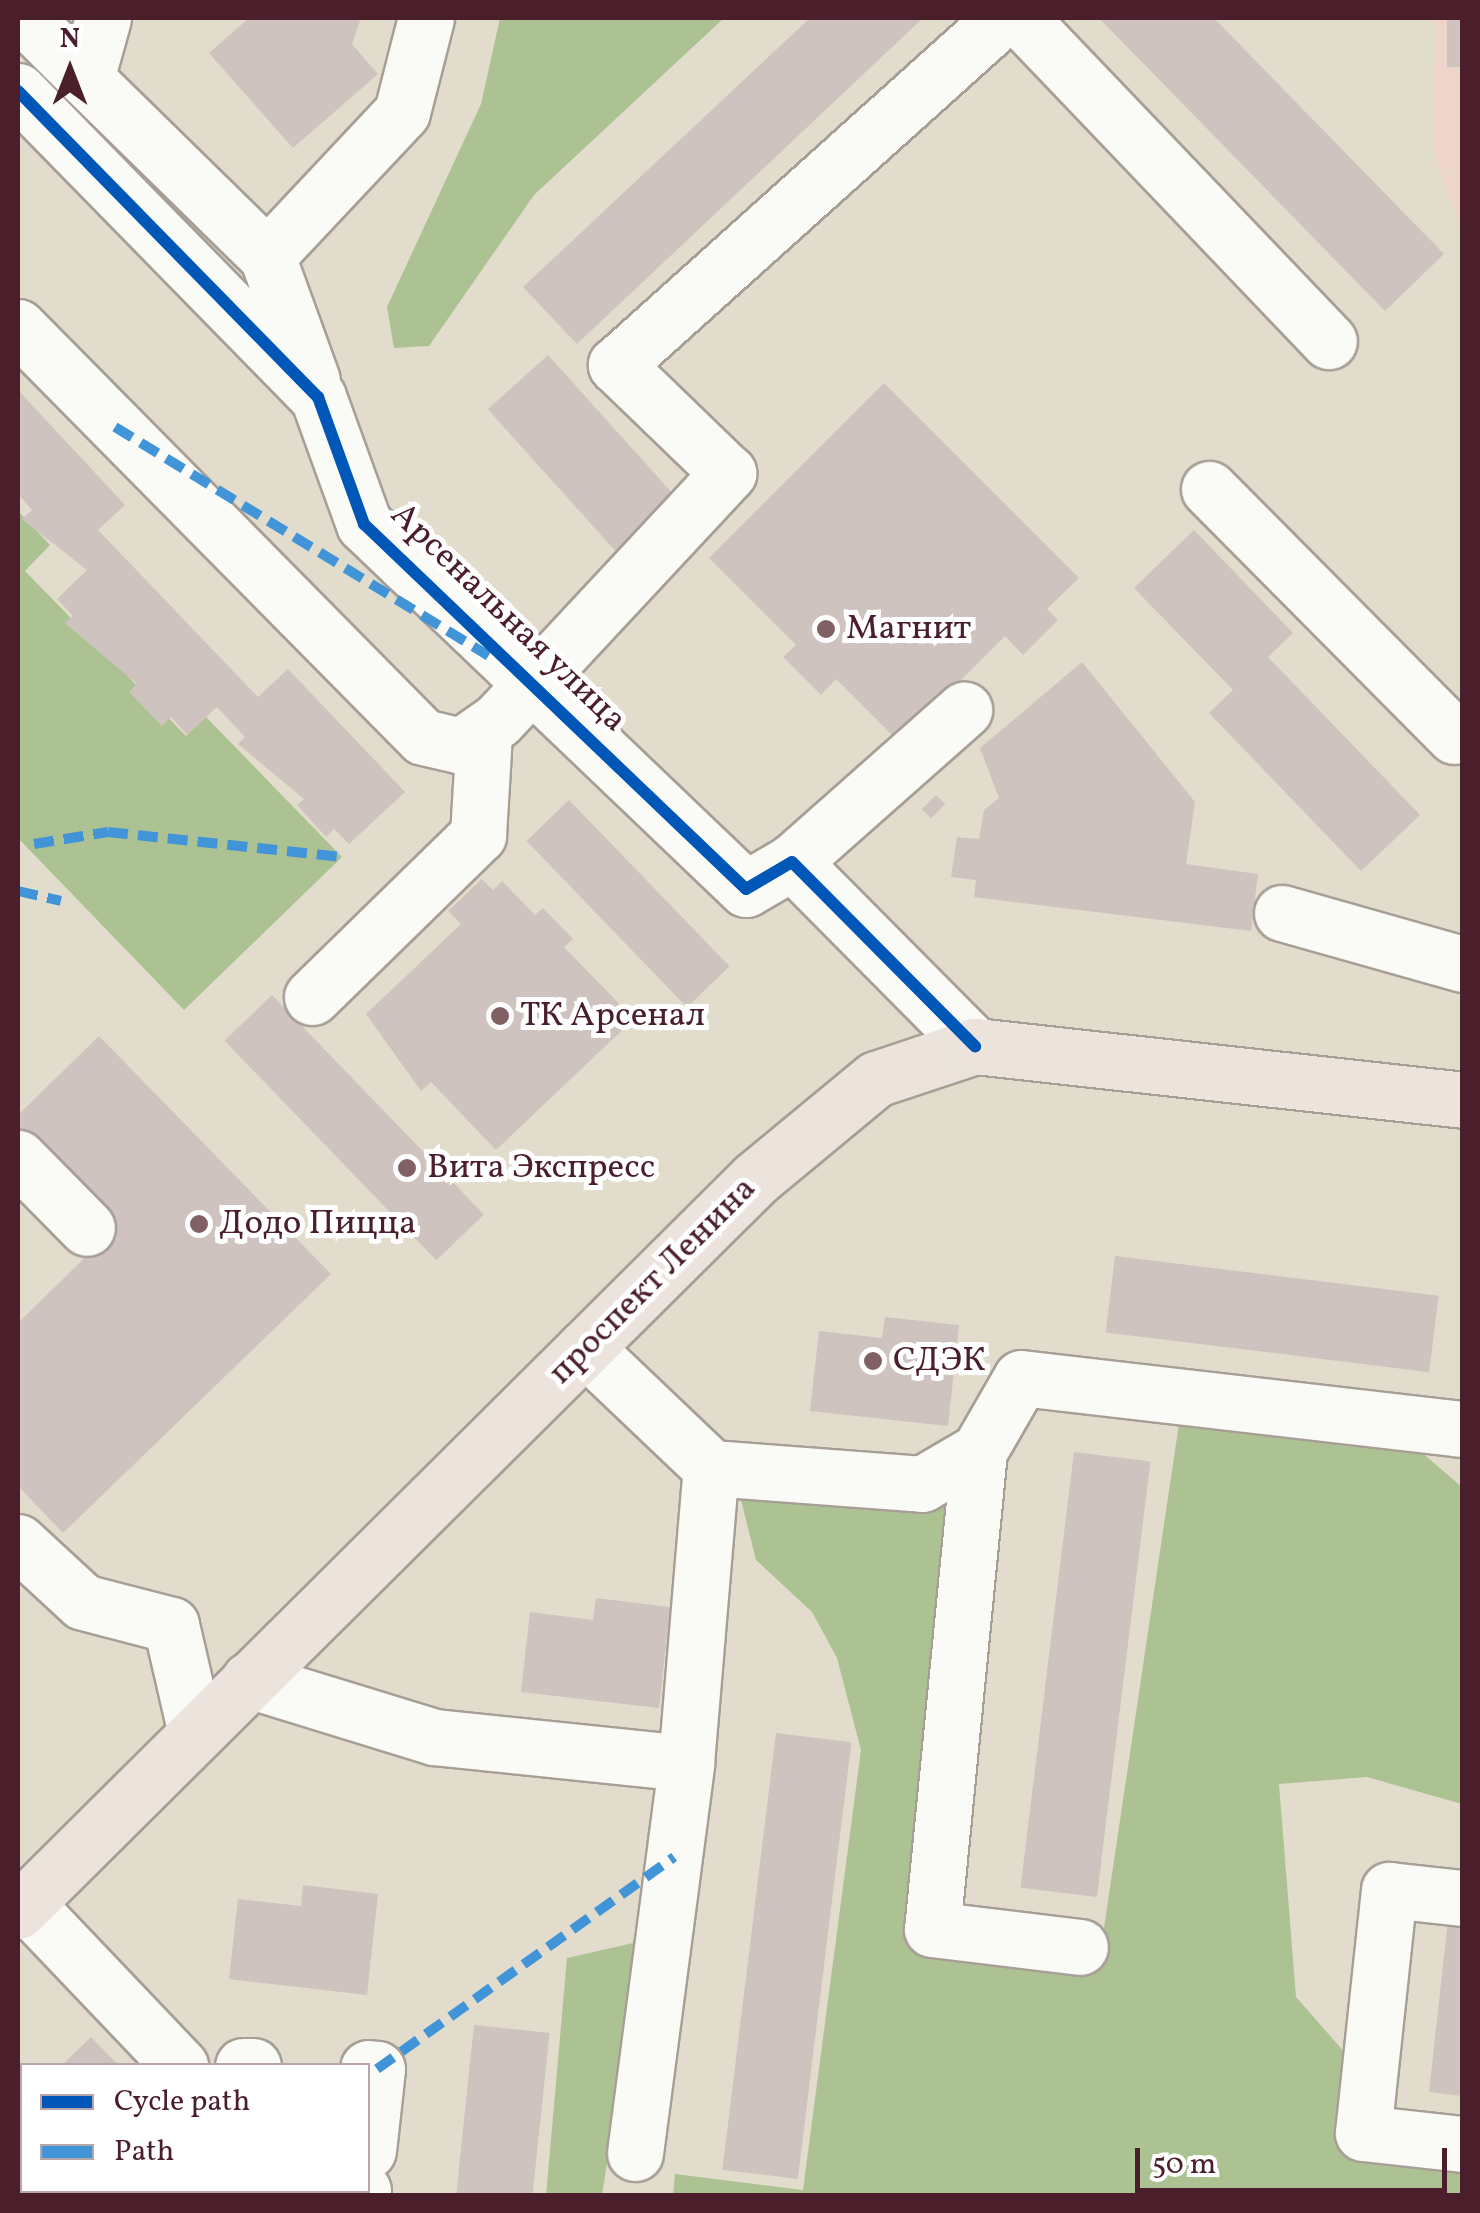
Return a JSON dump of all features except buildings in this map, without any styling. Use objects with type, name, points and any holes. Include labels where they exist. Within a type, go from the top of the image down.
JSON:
[{"type":"main road","name":"проспект Ленина","points":[[21,1907],[755,1179],[876,1079],[975,1046],[1462,1100]]},
{"type":"street","points":[[25,18],[267,256],[318,397]]},
{"type":"street","points":[[86,78],[103,18]]},
{"type":"street","points":[[267,256],[402,112],[426,18]]},
{"type":"street","points":[[18,327],[422,737],[460,746],[484,733],[728,472],[616,365],[1002,18]]},
{"type":"street","points":[[1020,18],[1328,342]]},
{"type":"street","name":"Арсенальная улица","points":[[18,91],[318,397],[364,524],[532,680],[746,889],[792,862]]},
{"type":"street","points":[[1209,488],[1460,736]]},
{"type":"street","points":[[964,710],[792,862],[975,1046]]},
{"type":"street","points":[[312,997],[478,835],[484,733]]},
{"type":"street","points":[[1275,905],[1462,964]]},
{"type":"street","points":[[18,1158],[87,1228]]},
{"type":"street","points":[[585,1348],[711,1468],[922,1484],[979,1451]]},
{"type":"street","points":[[1080,1948],[932,1928],[979,1451],[1020,1378],[1462,1429]]},
{"type":"street","points":[[635,2153],[686,1762],[711,1468]]},
{"type":"street","points":[[18,1542],[83,1602],[171,1624],[196,1732]]},
{"type":"street","points":[[249,1680],[434,1737],[686,1762]]},
{"type":"street","points":[[1462,1898],[1389,1890],[1363,2133],[1462,2144]]},
{"type":"street","points":[[21,1907],[177,2063]]},
{"type":"street","points":[[370,2068],[377,2069],[370,2133]]},
{"type":"shaded area","points":[[1435,18],[1462,18],[1462,235],[1433,151]]},
{"type":"green space","points":[[500,18],[724,18],[534,195],[429,346],[394,348],[387,307],[481,104]]},
{"type":"green space","points":[[18,511],[50,545],[25,571],[186,736],[206,717],[342,857],[184,1010],[18,838]]},
{"type":"green space","points":[[1181,1410],[1399,1433],[1462,1487],[1462,1804],[1367,1777],[1279,1784],[1296,1997],[1346,2054],[1352,2152],[1462,2162],[1462,2195],[673,2196],[675,2174],[803,2190],[861,1750],[837,1658],[812,1612],[756,1560],[737,1484],[957,1500],[910,1935],[1100,1955]]},
{"type":"green space","points":[[642,1941],[602,2195],[546,2196],[567,1958]]},
{"type":"marked path","points":[[115,427],[488,656]]},
{"type":"marked path","points":[[34,844],[108,832],[342,857]]},
{"type":"marked path","points":[[18,891],[61,901]]},
{"type":"marked path","points":[[377,2069],[674,1857]]},
{"type":"cycle path","points":[[18,91],[318,397],[364,524],[746,889],[792,862],[975,1046]]},
{"type":"place","name":"Магнит","points":[[826,629]]},
{"type":"place","name":"ТК Арсенал","points":[[500,1016]]},
{"type":"place","name":"Вита Экспресс","points":[[407,1168]]},
{"type":"place","name":"Додо Пицца","points":[[199,1224]]},
{"type":"place","name":"СДЭК","points":[[873,1361]]}]
